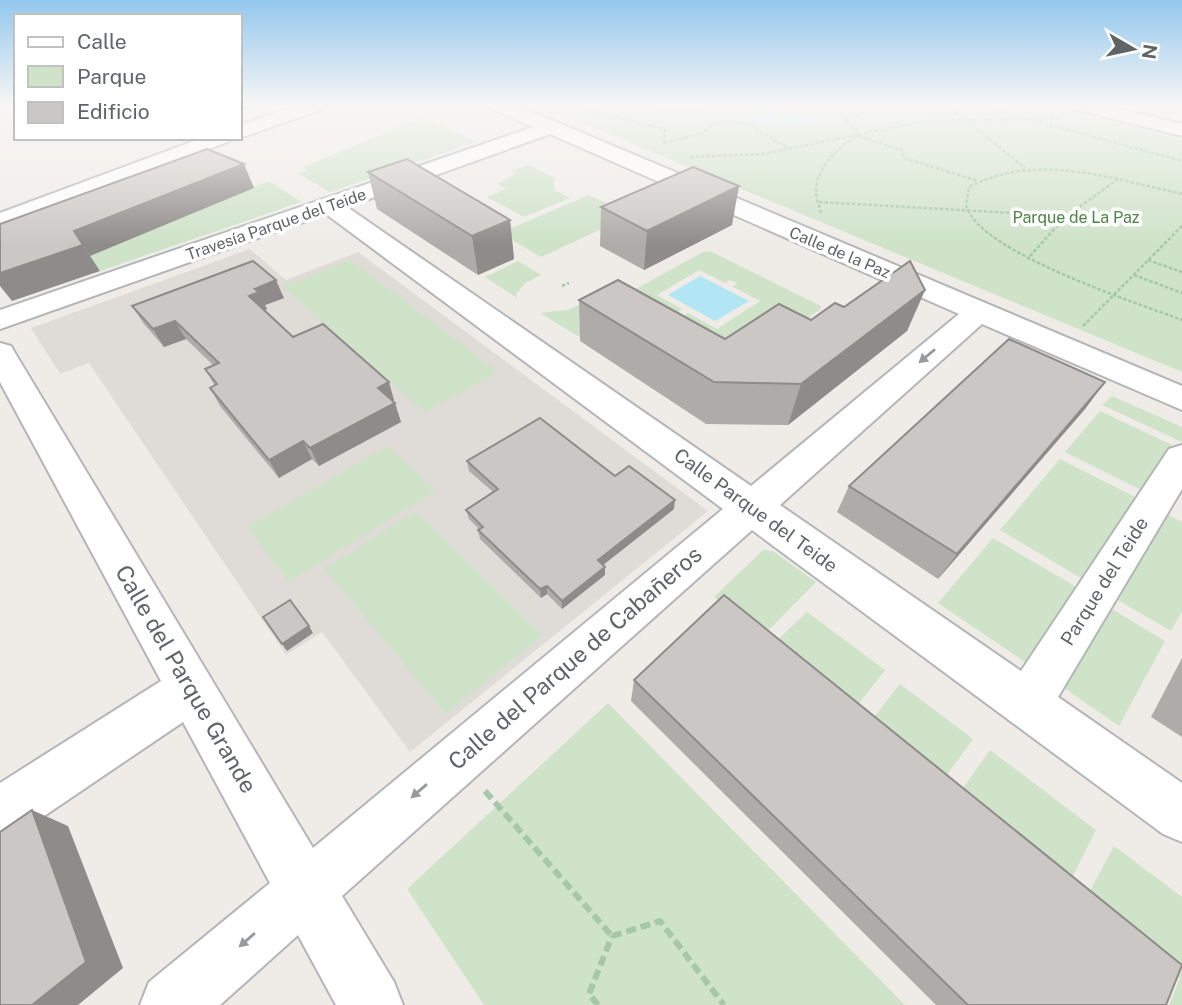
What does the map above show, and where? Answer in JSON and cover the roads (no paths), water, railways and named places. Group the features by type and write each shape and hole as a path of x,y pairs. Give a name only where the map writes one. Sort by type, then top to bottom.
{"street":[{"path":"0,221 184,152"},
{"name":"Travesía Parque del Teide","path":"0,320 482,152"},
{"name":"Calle de la Paz","path":"609,152 1182,399"},
{"name":"Calle Parque del Teide","path":"330,206 1182,815"},
{"name":"Calle del Parque de Cabañeros","path":"172,1005 979,312"},
{"name":"Calle del Parque Grande","path":"6,378 192,688 371,1005"},
{"name":"Parque del Teide","path":"1027,704 1182,458"},
{"path":"0,814 192,688"}],"water":[{"path":"700,276 749,301 715,321 668,295"}],"park label":[{"name":"Parque de La Paz","path":"1076,217"}]}
